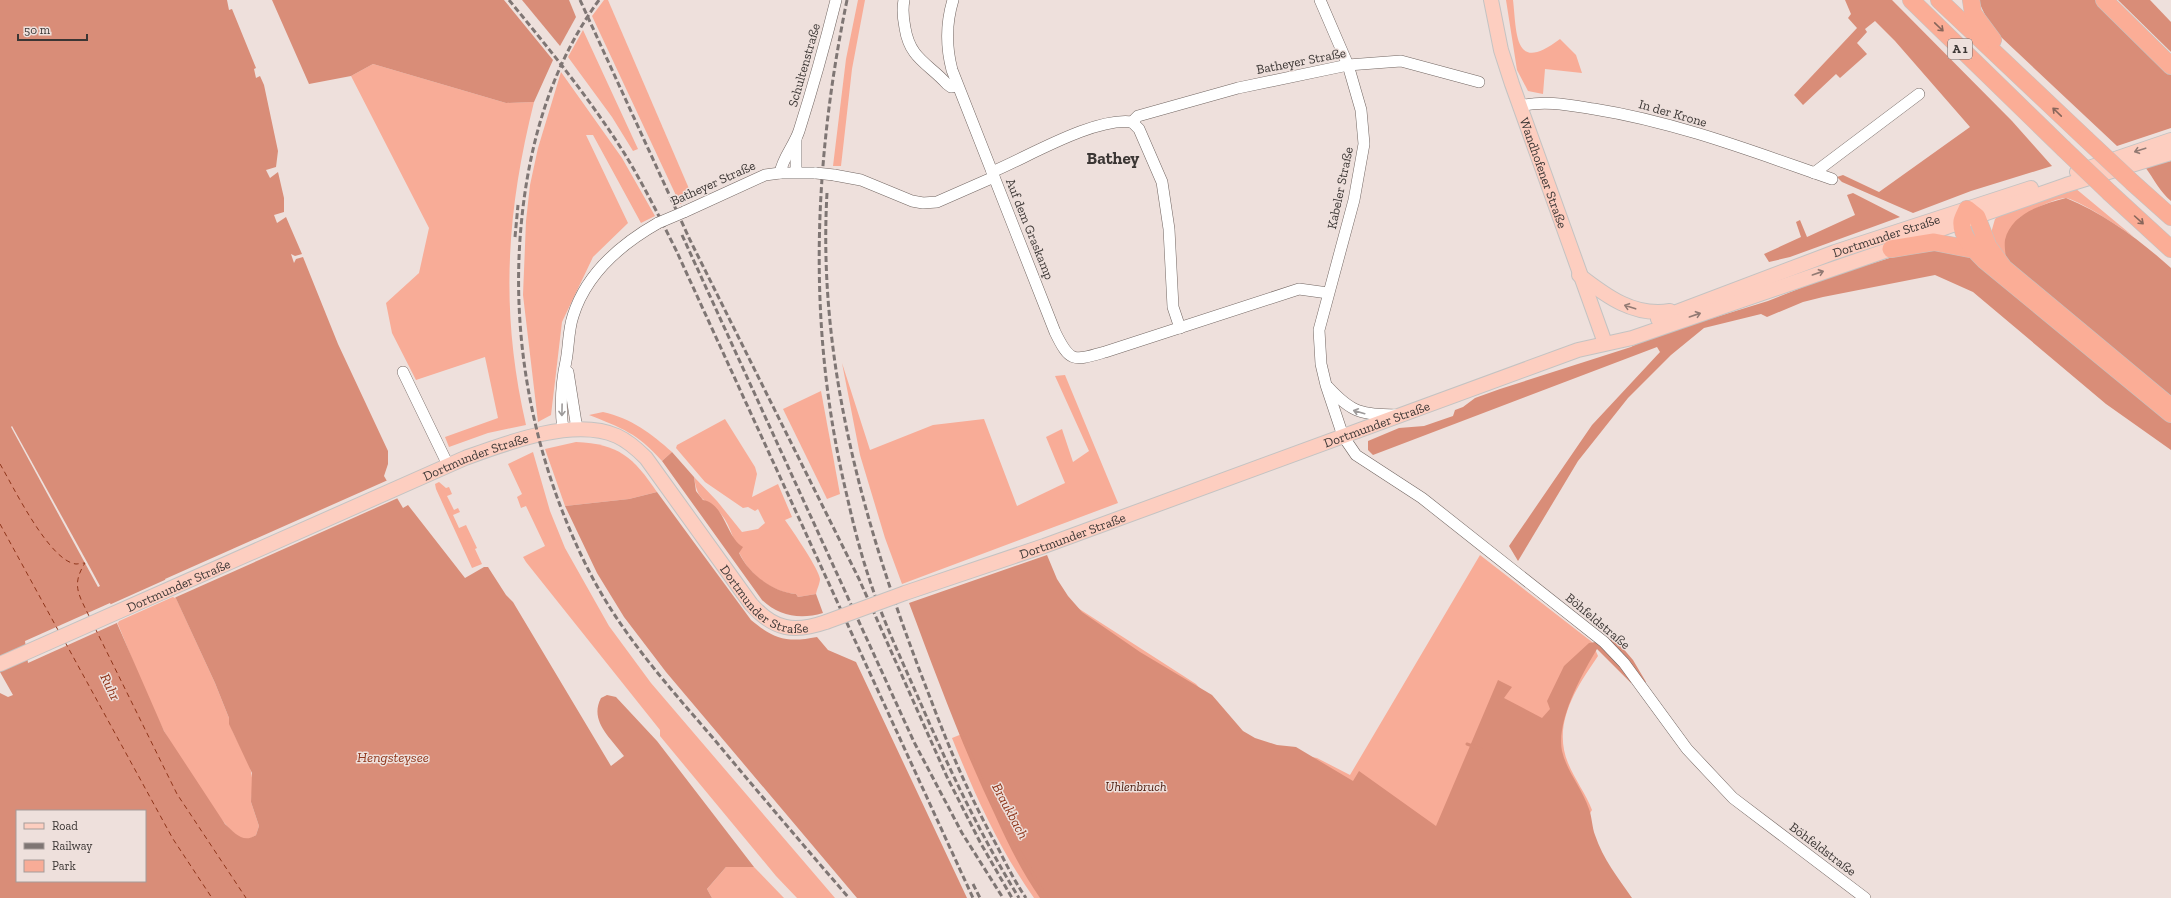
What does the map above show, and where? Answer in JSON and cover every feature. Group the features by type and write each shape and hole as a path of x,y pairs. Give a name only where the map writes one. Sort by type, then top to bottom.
{"highway":[{"name":"A 1","path":"1911,0 2110,193 2171,248"},
{"name":"A 1","path":"1940,0 2086,139 2171,217"},
{"path":"1971,0 1973,13 2016,73"},
{"path":"2104,0 2171,66"},
{"path":"2112,0 2171,56"},
{"path":"1969,216 1968,241 1984,260 2171,414"},
{"path":"1969,216 2004,268 2171,407"},
{"path":"1891,249 1934,242 1975,250"}],"main road":[{"name":"Wandhofener Straße","path":"1491,0 1502,50 1519,106 1579,275 1605,342"},
{"name":"Dortmunder Straße","path":"1605,342 1632,338 1891,249 1969,216 2171,140"},
{"name":"Dortmunder Straße","path":"4,662 448,465 504,445 570,430 603,432 616,436 637,448 646,458 751,604 768,620 777,625 794,628 826,622 905,593 1044,546 1398,415 1605,342 1630,329 1835,252 1969,216 2171,153"},
{"path":"1579,275 1621,304 1637,310 1664,312 1682,310"}],"street":[{"name":"Schultenstraße","path":"780,173 782,163 797,137 818,73 836,0"},
{"path":"904,0 902,15 906,37 912,51 947,84 951,87 957,86"},
{"name":"Auf dem Graskamp","path":"953,0 948,25 948,52 957,86 1055,332 1064,350 1070,356 1088,357 1299,289 1328,292"},
{"name":"Kabeler Straße","path":"1320,0 1348,65 1361,110 1364,144 1352,207 1320,324 1319,343 1326,385 1343,436"},
{"name":"Batheyer Straße","path":"570,430 566,362 573,315 588,285 617,250 641,232 765,175 796,172 834,175 861,180 923,203 944,199 1081,132 1119,120 1132,122 1138,116 1238,88 1348,65 1400,61 1480,82"},
{"path":"1814,173 1919,94"},
{"name":"In der Krone","path":"1519,106 1544,102 1631,115 1728,143 1832,179"},
{"path":"1132,122 1139,129 1162,182 1169,229 1174,307 1180,328"},
{"name":"Schultenstraße","path":"796,172 797,137"},
{"path":"404,372 448,465"},
{"path":"1326,385 1342,402 1353,410 1370,414 1398,415"},
{"name":"Böhfeldstraße","path":"1343,436 1356,455 1422,498 1604,642 1624,663 1687,749 1733,798 1865,898"}],"green space":[{"path":"604,0 608,0 693,198 680,204 592,16"},
{"path":"858,0 865,0 852,69 841,166 833,166 846,59"},
{"path":"1506,0 1513,0 1518,37 1521,46 1526,51 1534,53 1545,49 1560,39 1576,55 1582,73 1545,69 1543,94 1528,91 1517,70"},
{"path":"583,30 638,149 633,151 612,117 568,57"},
{"path":"373,64 506,103 534,102 517,184 512,224 510,263 512,343 526,425 488,433 449,447 445,437 498,418 485,357 416,380 392,333 386,303 419,273 429,228 351,76"},
{"path":"561,72 622,158 655,216 641,223 593,135 586,135 628,223 593,257 562,322 551,415 538,422 523,295 526,221 530,185 538,148"},
{"path":"2075,188 2134,237 2088,208 2070,199 2064,198 2046,204 2019,218 2006,261 2001,256 1991,233 1995,219 2000,215"},
{"path":"842,363 870,450 933,425 984,419 1017,506 1065,483 1046,437 1062,429 1073,462 1089,451 1055,376 1065,375 1118,503 902,584 885,538 860,455"},
{"path":"821,391 840,494 827,499 783,409"},
{"path":"603,412 623,418 632,423 657,439 672,452 662,461 645,444 628,432 589,415"},
{"path":"725,419 755,467 757,474 752,497 778,484 792,517 785,520 805,550 820,579 816,594 798,597 796,594 780,591 765,583 746,565 725,519 716,509 703,500 700,496 694,477 717,501 742,532 758,529 765,523 758,509 755,511 748,507 743,508 705,482 676,448 677,445"},
{"path":"576,442 591,443 603,446 614,449 624,455 632,461 657,492 629,499 565,506 545,449"},
{"path":"533,452 550,511 565,548 609,626 651,683 835,898 797,898 776,876 660,736 660,730 526,562 523,557 545,546 526,506 521,508 517,497 522,494 508,464"},
{"path":"439,482 446,488 449,487 452,494 447,496 454,510 458,508 460,512 453,515 459,528 466,525 477,548 475,549 482,564 472,568 436,489 435,484"},
{"name":"Uhlenbruch","path":"1480,555 1592,642 1598,656 1582,681 1569,707 1563,734 1564,749 1568,763 1592,810 1589,818 1589,829 1592,841 1618,898 1034,898 998,840 969,779 952,738 1029,707 1067,601 1196,684 1244,737 1276,750 1317,758 1350,775"},
{"path":"175,596 215,683 233,732 250,766 253,783 251,802 259,826 256,835 248,840 236,835 225,824 201,792 178,756 151,704 117,622"},
{"path":"726,867 754,867 784,898 712,898 707,889"}],"shaded area":[{"name":"Hengsteysee","path":"0,0 227,0 229,10 232,9 256,68 254,69 256,78 260,76 264,85 278,151 276,167 266,170 270,178 278,172 284,198 284,212 274,215 277,223 286,217 302,254 295,256 291,254 294,263 296,259 303,257 338,344 388,451 388,464 384,476 403,508 408,505 465,578 484,567 488,567 506,595 513,602 611,766 624,756 607,735 599,721 598,706 601,698 607,695 616,697 657,741 754,867 726,867 707,889 712,898 0,898 0,693 8,697 13,695 0,672","holes":["167,579 215,683 229,718 229,724 252,773 251,802 259,826 256,835 247,838 239,836 225,824 164,731 109,605"]},
{"path":"272,0 504,0 553,60 534,102 506,103 373,64 351,76 309,84"},
{"path":"522,0 569,0 576,17 560,46"},
{"path":"1845,0 1892,0 2012,121 2052,166 1971,191 1913,213 1842,182 1837,177 1843,175 1879,192 1970,127 1895,41 1875,21 1865,29 1867,32 1857,43 1867,54 1840,78 1836,74 1803,105 1794,95 1857,28 1848,18 1851,14"},
{"path":"1978,0 2101,0 2133,39 2171,74 2171,128 2117,146 2001,37 1986,17"},
{"path":"2118,0 2150,0 2171,22 2171,52"},
{"path":"2171,161 2171,201 2160,189 2145,167"},
{"path":"1853,193 1900,217 1790,257 1769,262 1764,254 1801,237 1796,222 1800,220 1807,237 1855,215 1847,195"},
{"path":"2066,198 2080,204 2122,228 2171,268 2171,403 2006,261 2005,240 2008,231 2014,223 2029,211 2048,203"},
{"path":"1922,248 1971,256 2171,417 2171,450 2106,404 1973,292 1935,275 1823,297 1803,302 1767,317 1761,314 1704,328 1671,355 1628,398 1578,461 1518,561 1509,546 1592,425 1660,352 1657,347 1373,455 1368,450 1368,441 1399,428 1424,426 1453,416 1455,410 1463,407 1475,398 1631,347 1648,338 1768,301 1831,276"},
{"path":"672,452 694,477 696,491 703,500 710,503 721,514 737,542 743,547 739,553 743,561 755,575 770,586 787,593 796,594 798,597 816,594 823,613 806,616 790,615 775,610 762,600 662,461"},
{"path":"657,492 751,620 767,632 781,638 797,640 817,637 828,650 856,662 967,898 857,898 666,672 624,617 597,573 565,506 629,499"},
{"name":"Uhlenbruch","path":"1047,555 1057,579 1068,596 1082,612 1140,652 1212,695 1243,731 1255,738 1277,745 1296,747 1353,781 1359,771 1436,826 1498,680 1512,687 1504,698 1542,718 1550,709 1547,701 1564,666 1589,643 1615,639 1633,660 1646,682 1631,683 1597,649 1584,671 1566,712 1561,739 1564,759 1586,801 1598,844 1611,868 1632,898 1040,898 1027,878 1005,837 971,763 909,603"}],"pier":[{"path":"12,426 100,586 98,587 11,427"},
{"path":"388,480 398,498 174,598 165,579"},
{"path":"110,603 119,622 28,663 25,641"}],"waterway":[{"name":"Braukbach","path":"960,731 994,807 1047,898"},
{"path":"1467,744 1481,749"}],"ferry route":[{"path":"0,464 33,521 55,550 66,560 76,564 85,563 78,578 77,584 80,596 89,616"},
{"path":"0,524 58,630"},
{"path":"95,628 177,794 246,898"},
{"path":"65,642 173,839 212,898"}],"railway":[{"path":"509,0 555,57 613,135 658,214 676,250 973,898"},
{"path":"580,0 690,240 859,579 947,777 980,842 1012,898"},
{"path":"599,0 581,27 553,84 534,144 523,207 520,239 520,326 525,369 543,454 556,495 572,536 591,575 617,619 664,680 849,898"},
{"path":"847,0 827,124 819,248 820,310 825,372 834,434 857,537 880,610 955,778 979,827 1019,898"},
{"path":"827,193 826,258 830,323 839,388 852,452 868,515 908,639 946,738 978,811 1018,886 1026,898"},
{"path":"515,237 518,205"},
{"path":"682,235 914,742 962,833 1003,898"},
{"path":"973,884 980,898"}],"district":[{"name":"Bathey","path":"1113,158"}],"water label":[{"name":"Ruhr","path":"110,687"}]}
